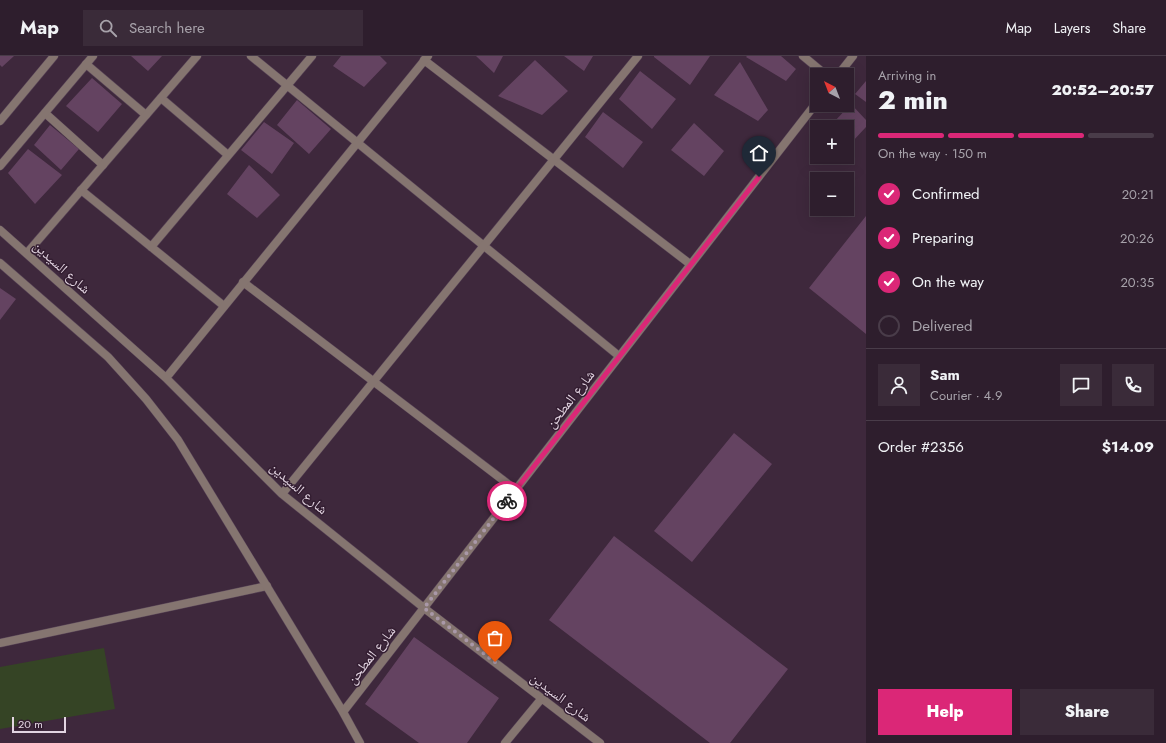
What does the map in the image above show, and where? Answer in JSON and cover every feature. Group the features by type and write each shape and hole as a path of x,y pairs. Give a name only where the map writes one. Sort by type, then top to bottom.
{"street":[{"path":"0,121 54,56"},
{"path":"0,166 93,56"},
{"path":"27,253 197,56"},
{"path":"252,56 619,356"},
{"path":"151,247 312,56"},
{"path":"282,494 638,56"},
{"path":"803,56 818,68"},
{"path":"844,68 853,56"},
{"path":"166,378 426,58 690,264"},
{"path":"86,64 146,115"},
{"path":"161,98 228,155"},
{"name":"شارع المطحن","path":"343,712 810,111"},
{"path":"44,113 103,165"},
{"path":"81,190 224,306"},
{"name":"شارع السيدين","path":"0,230 166,378 282,494 424,608 600,743"},
{"path":"0,263 108,356 146,399 178,440 343,712 360,743"},
{"path":"243,282 516,490"},
{"path":"0,643 267,586"},
{"path":"505,743 542,698"}],"green space":[{"path":"104,648 115,709 0,729 0,667"}],"building":[{"path":"0,56 14,56 2,67 0,65"},
{"path":"131,56 162,56 148,71"},
{"path":"341,56 380,56 387,63 364,87 333,66"},
{"path":"476,56 503,56 494,73"},
{"path":"564,56 593,56 584,71"},
{"path":"654,56 710,56 690,85"},
{"path":"781,56 796,69 786,81 746,57"},
{"path":"535,60 568,91 542,115 498,96"},
{"path":"740,62 768,110 758,121 714,95"},
{"path":"640,71 676,99 652,129 619,99"},
{"path":"92,78 122,104 98,132 66,106"},
{"path":"866,81 866,102 855,94"},
{"path":"297,100 331,129 309,154 277,125"},
{"path":"854,107 866,120 866,127 854,140 854,120 836,120 843,112 854,112"},
{"path":"603,112 643,142 623,168 585,137"},
{"path":"264,122 294,143 272,174 241,150"},
{"path":"694,123 724,151 704,176 671,150"},
{"path":"50,125 79,149 61,170 34,145"},
{"path":"28,149 62,175 35,204 8,173"},
{"path":"249,165 280,195 257,218 227,194"},
{"path":"866,216 866,334 809,288"},
{"path":"0,288 16,299 0,320"},
{"path":"734,433 772,464 692,562 654,531"},
{"path":"614,536 788,669 730,743 710,743 549,620"},
{"path":"414,637 499,698 467,743 419,743 365,704"}],"way so far":[{"path":"495,662 424,608 507,501"}],"route":[{"path":"507,501 759,177"}]}
